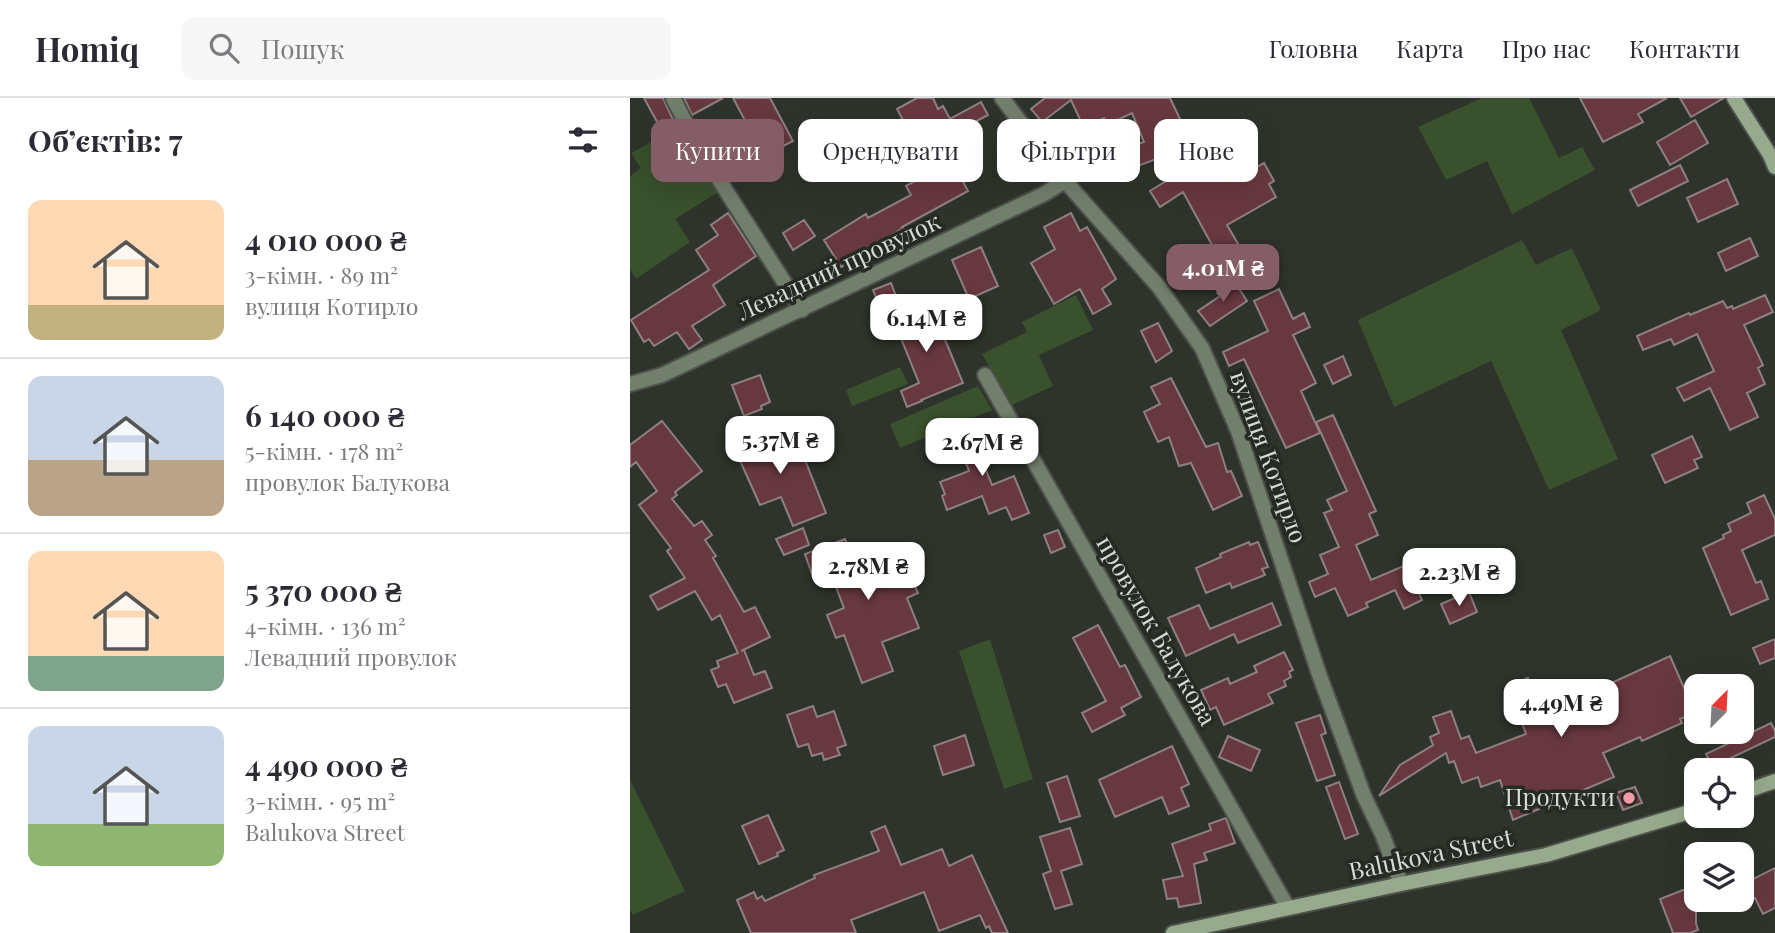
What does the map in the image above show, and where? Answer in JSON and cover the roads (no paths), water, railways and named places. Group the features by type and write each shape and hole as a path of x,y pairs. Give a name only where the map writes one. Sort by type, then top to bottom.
{"main road":[{"path":"1734,98 1775,167"},
{"path":"1754,788 1775,781"},
{"name":"Balukova Street","path":"1173,933 1203,930 1288,908 1546,855 1684,814"}],"street":[{"path":"673,98 700,150 802,310"},
{"name":"вулиця Котирло","path":"1002,98 1018,119"},
{"name":"Левадний провулок","path":"630,384 662,375 802,310 1044,194 1063,182"},
{"name":"вулиця Котирло","path":"1066,182 1159,287 1202,348 1238,431 1319,674 1364,796 1383,835 1401,884"},
{"name":"провулок Балукова","path":"985,375 1288,908"}],"place":[{"name":"Продукти","path":"1629,798"}]}
